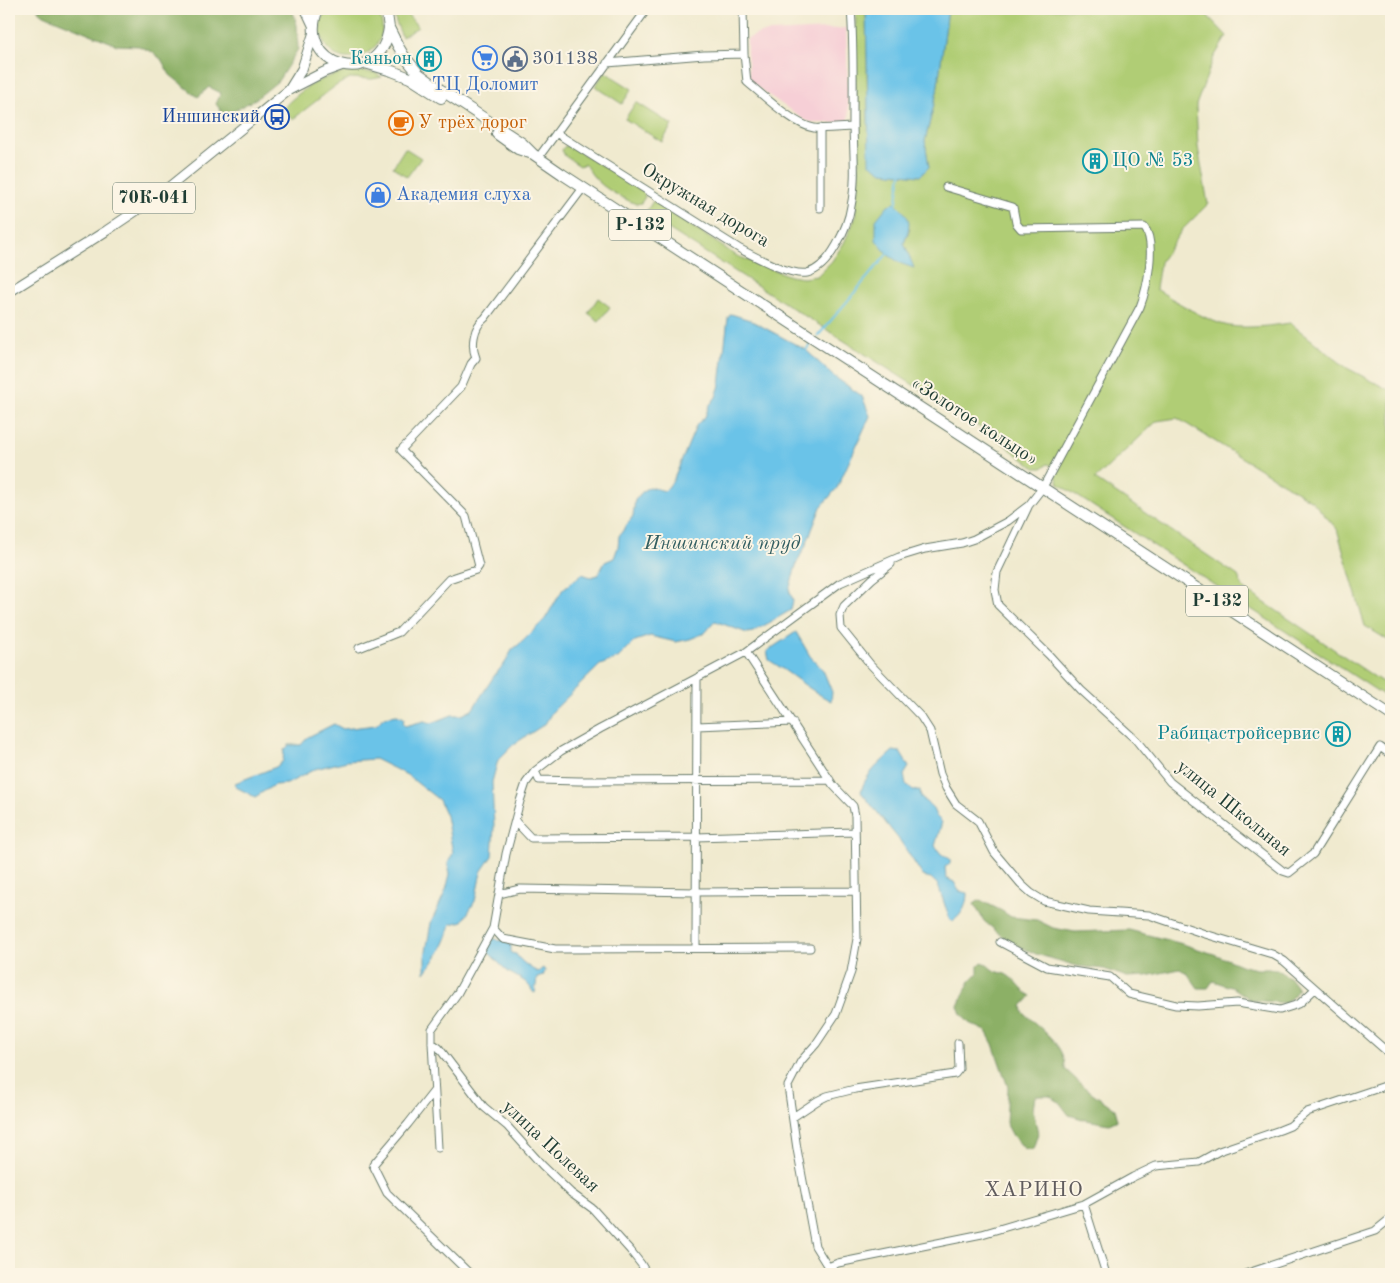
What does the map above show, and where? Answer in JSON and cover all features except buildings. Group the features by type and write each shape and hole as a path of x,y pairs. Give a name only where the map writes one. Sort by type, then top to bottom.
{"highway":[{"path":"306,9 313,24"},
{"path":"318,9 313,24 313,35 323,54 332,61 343,65"},
{"name":"«Золотое кольцо»","path":"386,11 389,28 404,56 418,73 441,90 522,143 536,156 583,188 1391,715"},
{"name":"Р-132","path":"365,63 380,54 388,39 389,28"},
{"name":"«Золотое кольцо»","path":"343,65 354,66 365,63 410,78 518,149 536,156"}],"main road":[{"name":"70К-041","path":"289,90 302,69 313,35"},
{"name":"70К-041","path":"9,292 158,196 289,90 324,72 343,65"}],"street":[{"path":"536,156 556,134 647,9"},
{"path":"743,9 747,82 776,106 808,127 853,127"},
{"name":"Окружная дорога","path":"556,134 740,249 782,268 802,273 812,271 826,260 839,240 846,224 853,194 851,9"},
{"path":"607,63 704,55 744,54"},
{"path":"820,128 820,208"},
{"path":"438,1148 432,1029 457,994 493,928 506,854 515,820 526,783 535,771 561,751 600,728 746,652 840,583 899,557 925,549 962,543 974,539 1008,522 1029,505 1043,487 1140,307 1149,275 1150,253 1147,232 1142,226 1021,229 1016,223 1013,207 946,187"},
{"path":"359,648 399,632 449,579 476,570 479,566 466,516 401,450 461,387 471,364 476,358 472,347 479,322 485,318 583,188"},
{"name":"улица Школьная","path":"1029,505 997,572 994,586 998,604 1049,655 1080,690 1136,740 1170,782 1283,871 1289,873 1312,855 1380,747 1391,755"},
{"path":"899,557 872,579 844,606 840,615 841,628 870,664 922,716 931,735 938,766 946,788 956,804 978,821 994,852 1030,893 1044,901 1088,911 1149,915 1272,954 1284,961 1391,1055"},
{"path":"746,652 830,780 853,806 855,816 857,939 851,972 836,1014 816,1044 801,1060 788,1084 815,1246 830,1270 838,1262 982,1234 1084,1204 1156,1166 1199,1162 1219,1151 1290,1126 1307,1112 1391,1084"},
{"path":"696,947 697,678"},
{"path":"697,726 793,722"},
{"path":"535,771 539,780 830,780"},
{"path":"515,820 531,838 696,837 854,832"},
{"path":"499,894 520,889 696,892 856,891"},
{"path":"493,928 503,939 555,949 810,948"},
{"path":"1000,942 1047,967 1110,977 1129,994 1176,1005 1198,1006 1237,1003 1280,1010 1299,1004 1315,989"},
{"path":"793,1117 827,1096 855,1089 955,1074 959,1069 958,1043"},
{"name":"улица Полевая","path":"432,1044 439,1048 484,1106 507,1126 542,1165 571,1193 593,1208 630,1250 647,1274"},
{"path":"434,1090 373,1165 387,1193 470,1274"},
{"path":"1084,1204 1106,1274"},
{"path":"1251,1273 1375,1231 1391,1218"}],"shaded area":[{"path":"846,28 849,123 813,123 803,119 750,82 747,39 760,33"}],"green space":[{"path":"37,9 292,9 297,25 298,49 278,81 257,98 225,116 216,104 221,93 209,87 198,97 170,75 161,59 152,52 139,46 117,45 44,15"},
{"path":"327,9 375,9 382,23 381,36 375,47 364,55 352,58 339,57 328,49 321,35 320,28 322,18"},
{"path":"393,9 403,9 418,27 402,37"},
{"path":"856,9 866,9 868,120 882,172 920,176 929,167 925,141 937,92 948,9 1201,9 1227,36 1214,57 1196,105 1198,147 1208,204 1182,230 1160,262 1156,289 1196,313 1228,326 1246,327 1290,323 1347,368 1391,391 1391,492 1388,493 1391,501 1391,642 1365,626 1337,529 1312,501 1177,418 1157,421 1095,479 1238,576 1243,588 1391,688 1391,700 1059,484 1056,475 1058,468 1048,464 1042,468 1035,468 992,435 648,216 646,212 653,201 737,256 790,276 803,278 817,276 832,261 844,243 855,219 859,169 855,72","holes":["876,220 910,229 904,243 913,268"]},
{"path":"360,71 375,73 382,77 372,79 350,78 334,87 293,119 283,111 291,100 317,82 333,75"},
{"path":"605,72 632,89 622,104 595,86"},
{"path":"636,102 672,125 662,142 625,119"},
{"path":"565,146 570,146 643,191 645,197 641,203 631,202 603,185 584,164 580,166 565,156 562,150"},
{"path":"405,148 421,158 407,177 393,167"},
{"path":"598,298 610,307 599,321 588,313"},
{"path":"980,900 1011,917 1037,920 1053,928 1075,932 1129,930 1214,954 1243,966 1257,969 1277,969 1289,977 1298,989 1286,1003 1251,1000 1234,988 1213,981 1208,988 1198,988 1188,974 1180,969 1146,976 1127,977 1104,969 1077,966 1036,954 1008,941 984,921 974,904"},
{"path":"982,962 996,972 1004,973 1010,977 1031,996 1022,1006 1023,1012 1056,1044 1064,1060 1065,1069 1084,1087 1115,1109 1118,1120 1109,1124 1086,1120 1069,1115 1059,1102 1050,1096 1035,1096 1033,1110 1038,1133 1033,1149 1025,1149 1013,1136 1006,1123 1008,1087 993,1044 986,1031 969,1023 961,1014 958,1006 970,981 978,973 978,966"}],"water":[{"path":"866,9 948,9 937,92 925,141 929,167 920,176 882,172 869,163"},
{"path":"895,203 907,217 909,225 904,243 914,268 902,264 888,255 876,240 876,220 888,205"},
{"name":"Иншинский пруд","path":"731,314 750,320 806,350 832,375 862,396 870,416 837,488 821,507 797,562 789,590 793,600 791,610 753,632 747,633 715,621 705,633 690,639 676,642 650,636 635,641 618,658 600,665 552,712 545,724 514,744 498,760 492,782 494,827 492,856 481,872 475,901 463,921 451,924 441,950 425,973 425,957 431,923 446,890 450,874 448,863 453,853 446,816 439,800 407,775 375,759 347,761 315,769 287,784 274,785 255,797 236,787 235,783 276,767 283,761 284,750 289,745 301,745 308,737 334,724 343,729 376,725 384,717 397,715 404,718 403,724 405,726 424,721 432,723 452,715 462,715 472,710 512,650 545,619 563,589 582,574 591,577 598,575 605,562 614,558 619,536 633,516 635,500 644,490 650,487 665,491 673,481 697,424 705,417 709,406 716,397 720,385 728,318"},
{"path":"796,632 810,656 823,670 832,692 831,701 769,660 767,651"},
{"path":"893,751 900,752 909,767 904,775 906,784 913,791 920,790 921,798 932,807 936,816 942,822 935,846 941,854 950,859 950,864 945,867 946,878 954,882 959,891 967,893 964,909 953,921 950,920 938,885 931,878 923,876 901,842 861,792 869,774"},
{"path":"489,940 502,940 511,945 511,953 516,954 535,971 538,972 543,968 545,971 543,976 537,978 535,993 526,982 505,969 485,948"}],"waterway":[{"path":"896,206 901,174"},
{"path":"817,337 888,253"},
{"path":"806,350 812,342"}],"place":[{"name":"ТЦ Доломит","path":"485,58"},
{"name":"Каньон","path":"429,59"},
{"name":"301138","path":"515,59"},
{"name":"Иншинский","path":"277,117"},
{"name":"У трёх дорог","path":"401,123"},
{"name":"ЦО № 53","path":"1095,161"},
{"name":"Академия слуха","path":"378,195"},
{"name":"Рабицастройсервис","path":"1338,734"}],"district":[{"name":"ХАРИНО","path":"1034,1190"}]}
